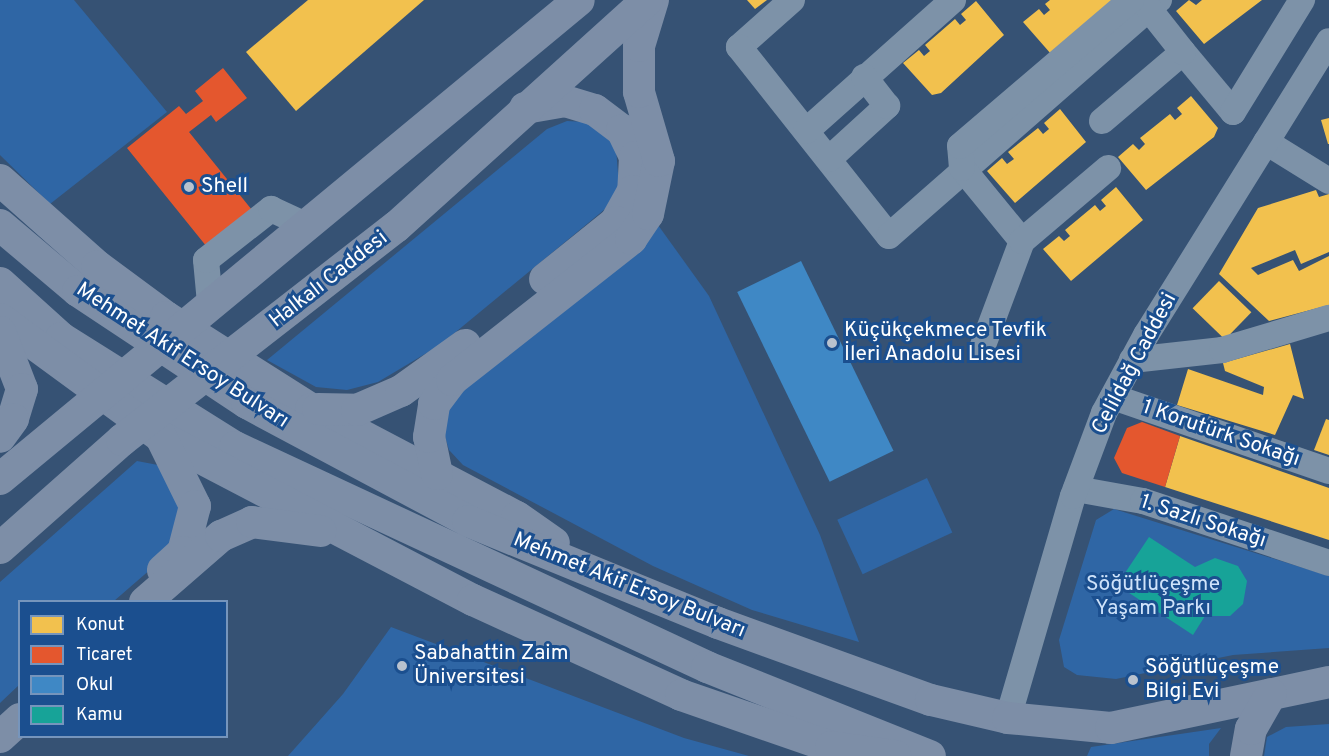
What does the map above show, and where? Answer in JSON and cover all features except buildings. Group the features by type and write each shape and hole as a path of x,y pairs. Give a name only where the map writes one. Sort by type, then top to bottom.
{"main road":[{"name":"Halkalı Caddesi","path":"0,548 122,440 396,227 647,0"},
{"path":"437,474 429,437 434,404 452,381 630,239 648,214 659,161 639,92 639,46 653,0"},
{"path":"0,479 73,414 307,226 570,5"},
{"path":"311,409 357,410 401,391 439,367 616,222 633,191 635,157 622,130 595,110 565,101 525,108"},
{"path":"0,180 149,305 311,409 517,517 599,575"},
{"name":"Mehmet Akif Ersoy Bulvarı","path":"0,225 78,291 247,403 468,521 599,575 931,700 1008,718 1111,728 1329,682"},
{"name":"Mehmet Akif Ersoy Bulvarı","path":"0,283 61,338 235,447 697,662 930,756"},
{"path":"0,319 161,437 473,600 681,695 831,747 895,756"},
{"path":"0,332 22,389 13,419 0,437"},
{"path":"130,600 183,552 195,506 161,437"},
{"path":"147,600 221,536 252,522 348,536"},
{"path":"1246,756 1251,729 1271,694"},
{"path":"0,718 18,702"},
{"path":"0,737 18,721"}],"street":[{"path":"792,0 739,47 889,236 962,168"},
{"path":"884,59 884,37 927,0"},
{"path":"806,131 884,59 953,0"},
{"path":"1022,241 962,168 960,146 1146,3 1233,112 1302,0"},
{"name":"Celildağ Caddesi","path":"1008,718 1076,489 1113,397 1132,360 1266,142 1321,66 1329,41"},
{"path":"1102,121 1183,51"},
{"path":"829,159 886,106 864,77"},
{"path":"1266,142 1329,181"},
{"path":"982,348 1022,241 1108,168"},
{"path":"1132,360 1222,350 1327,323"},
{"name":"1 Korutürk Sokağı","path":"1113,397 1329,471"},
{"name":"1. Sazlı Sokağı","path":"1076,489 1143,501 1329,563"}],"green space":[{"path":"0,0 74,0 167,112 50,204 0,155"},
{"path":"567,121 586,122 604,131 616,148 619,186 610,205 440,345 378,382 347,390 316,387 267,360 547,129"},
{"path":"658,225 709,296 820,535 859,642 752,610 653,566 463,465 449,450 443,430 446,409 458,392"},
{"path":"137,461 158,465 183,507 174,549 115,600 18,600 18,686 0,703 0,582"},
{"path":"927,478 952,532 863,574 837,520"},
{"name":"Söğütlüçeşme Yaşam Parkı","path":"1114,509 1329,576 1329,648 1233,655 1116,679 1077,675 1064,667 1059,640 1096,520"},
{"path":"391,627 684,738 749,756 288,756 343,694"},
{"path":"1329,724 1329,756 1264,756 1267,737 1286,727"},
{"path":"1221,728 1209,744 1209,756 1087,756 1091,747"}],"place":[{"name":"Shell","path":"189,187"},
{"name":"Küçükçekmece Tevfik İleri Anadolu Lisesi","path":"832,343"},
{"name":"Sabahattin Zaim Üniversitesi","path":"402,666"},
{"name":"Söğütlüçeşme Bilgi Evi","path":"1133,680"}]}
